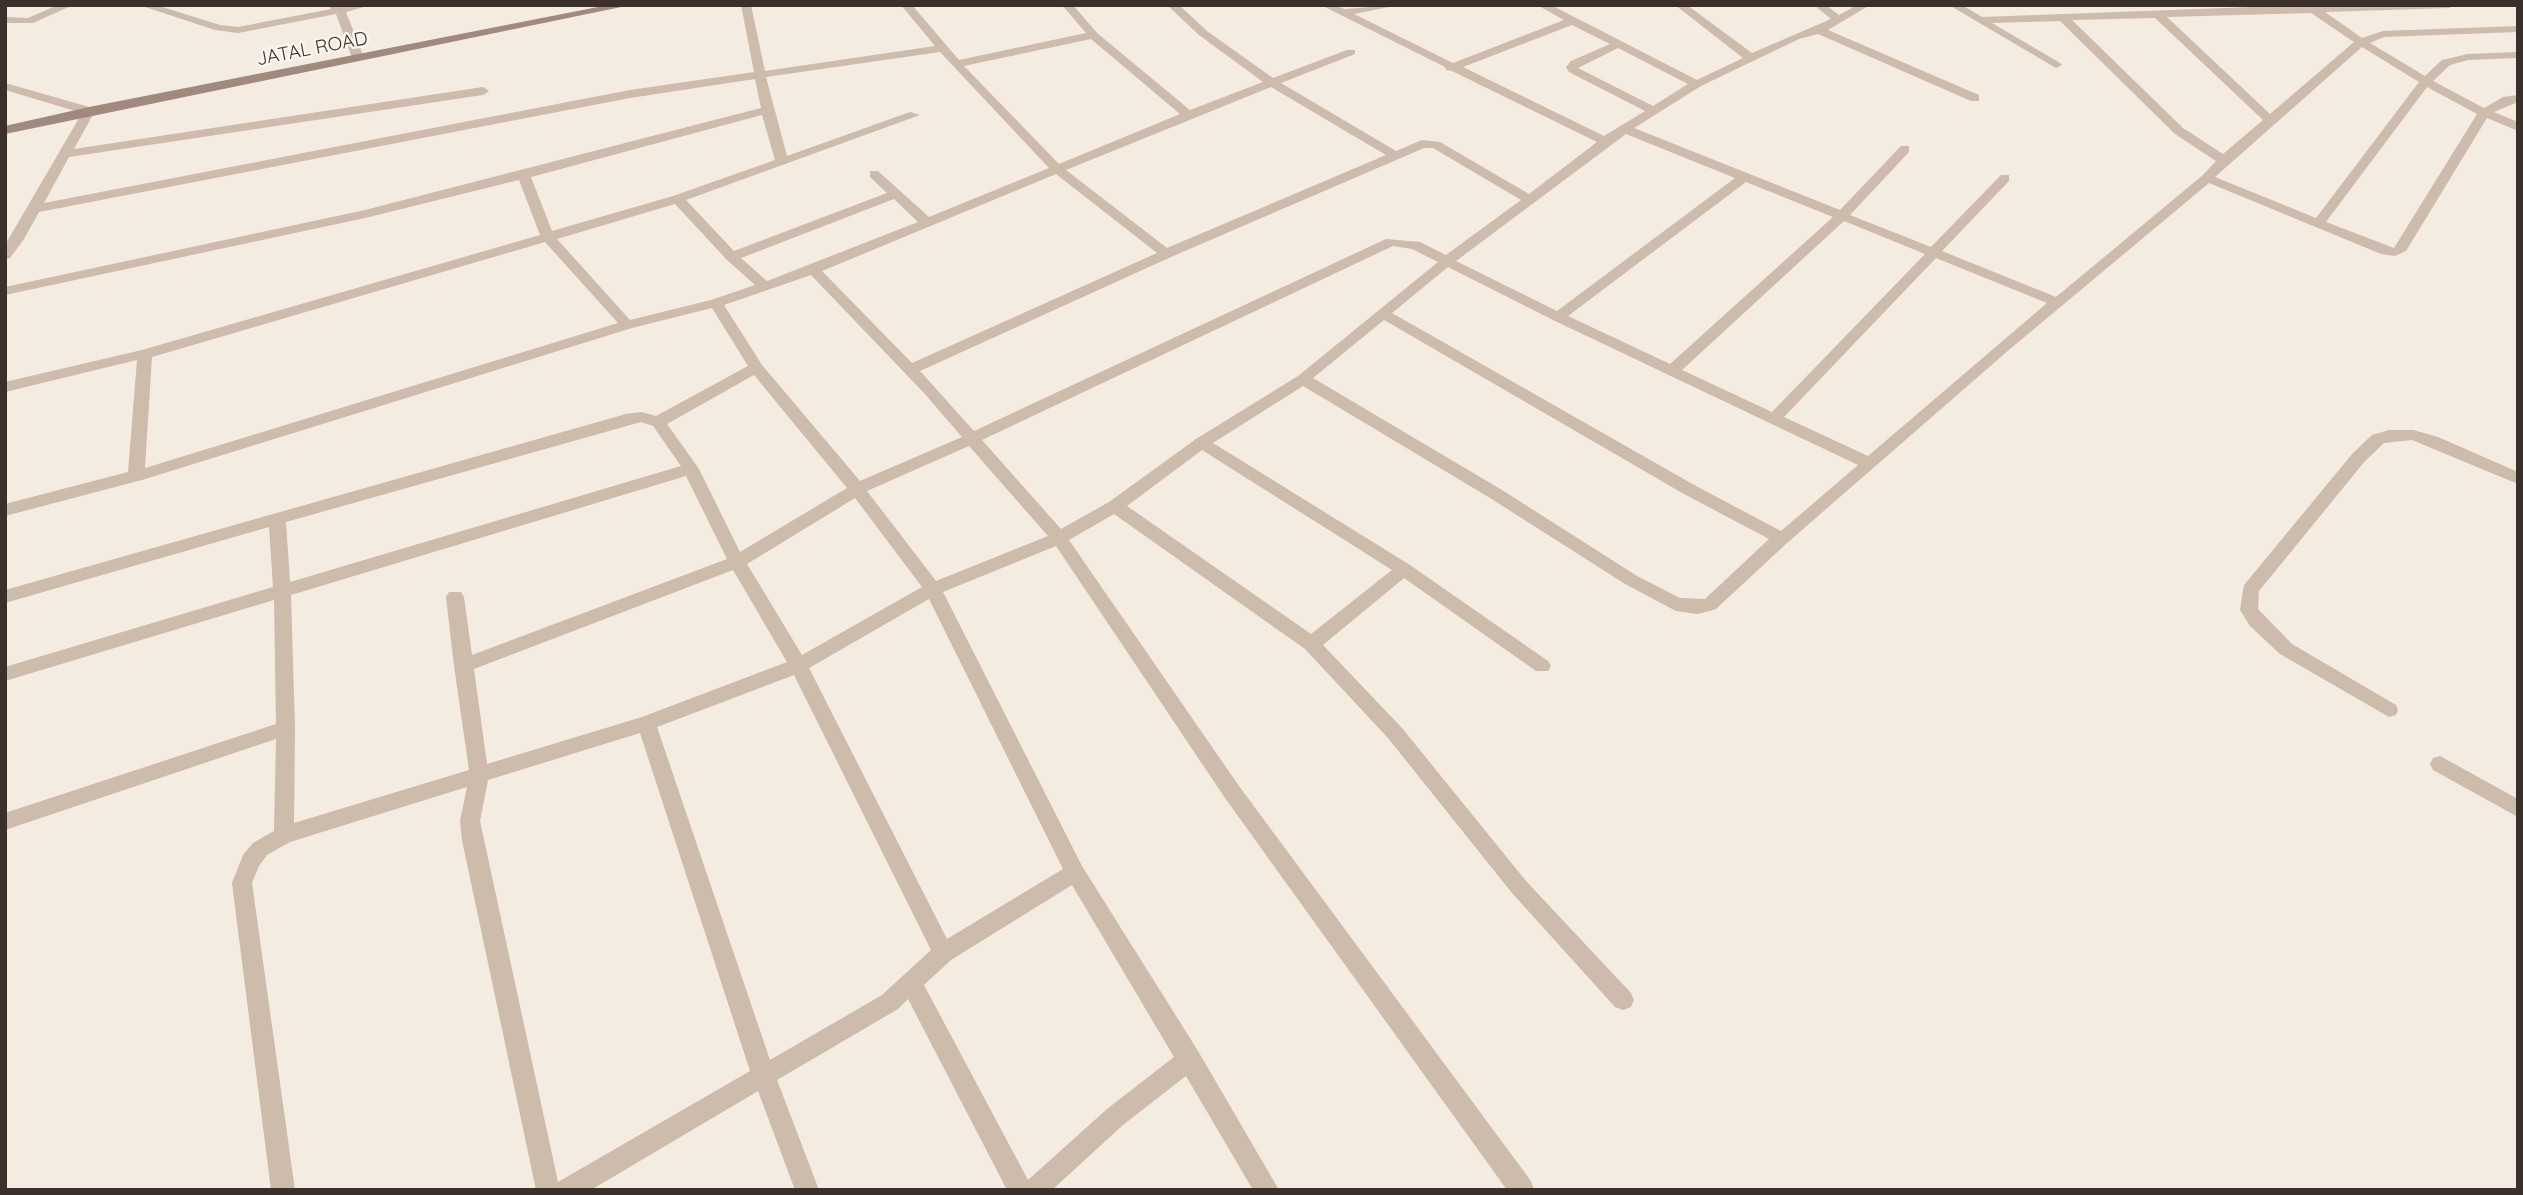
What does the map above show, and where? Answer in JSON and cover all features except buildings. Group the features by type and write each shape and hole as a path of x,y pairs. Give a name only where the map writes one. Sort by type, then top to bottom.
{"main road":[{"name":"JATAL ROAD","path":"5,130 600,7 626,5"}],"street":[{"path":"5,20 29,21 68,5"},
{"path":"144,5 219,28 238,30 336,8 366,5"},
{"path":"746,5 767,110 782,161"},
{"path":"906,5 956,64 1057,169 1166,254"},
{"path":"1067,5 1093,35 1188,115"},
{"path":"1172,5 1203,33 1272,83 1396,156"},
{"path":"1326,5 1450,68 1605,141"},
{"path":"1340,13 1394,5"},
{"path":"1542,5 1697,85"},
{"path":"1680,5 1751,58"},
{"path":"1819,5 1838,19"},
{"path":"283,1190 242,883 250,861 260,849 284,835 646,723 797,666 933,589 1059,538 1115,506 1202,443 1303,379 1447,261 1605,141 1697,85 1794,37 1819,30 1865,5"},
{"path":"1955,5 2056,65"},
{"path":"1978,20 2311,7 2449,5"},
{"path":"2311,7 2361,42 2483,114 2518,127"},
{"path":"336,8 358,58"},
{"path":"2158,15 2270,120"},
{"path":"2062,17 2179,131 2224,160"},
{"path":"1450,68 1572,21"},
{"path":"1303,379 1496,494 1631,580 1676,604 1697,607 1710,604 1782,537 1788,536 1868,463 2207,178 2224,160 2361,42 2383,34 2518,29"},
{"path":"1819,30 1975,98"},
{"path":"956,64 1093,35"},
{"path":"1619,44 1576,63 1572,67 1573,71 1654,111"},
{"path":"34,209 527,113 759,73 943,48"},
{"path":"5,510 136,476 626,325 716,303 813,270 1188,115 1351,52"},
{"path":"2318,224 2427,80 2446,62 2518,55"},
{"path":"5,86 89,111 34,209 12,237 5,255"},
{"path":"66,154 482,91"},
{"path":"2207,178 2386,251 2399,251 2483,114 2507,100 2518,98"},
{"path":"5,291 352,216 524,175 767,110"},
{"path":"5,387 145,354 678,199 914,115"},
{"path":"1625,129 2059,303"},
{"path":"910,370 1166,254 1422,144 1436,145 1530,200"},
{"path":"1674,370 1841,217 1905,149"},
{"path":"874,174 926,222"},
{"path":"524,175 547,236 626,325"},
{"path":"1558,317 1744,177"},
{"path":"1774,419 2006,178"},
{"path":"732,257 896,194"},
{"path":"678,199 732,257 765,285"},
{"path":"463,666 737,562 857,489 971,439 1391,242 1415,245 1558,317 1868,463"},
{"path":"813,270 910,370 1059,538 1232,792 1522,1190"},
{"path":"716,303 756,368 857,489 933,589 1075,872 1268,1190"},
{"path":"1383,314 1690,490 1782,537"},
{"path":"136,476 145,354"},
{"path":"658,422 756,368"},
{"path":"5,597 626,419 641,417 658,422 691,469 737,562 785,639 943,953"},
{"path":"2389,710 2286,649 2256,621 2249,610 2250,590 2359,457 2378,439 2389,435 2413,435 2518,479"},
{"path":"1202,443 1404,569 1542,666"},
{"path":"5,674 691,469"},
{"path":"1115,506 1311,644 1395,733 1519,887 1623,1000"},
{"path":"277,518 286,728 284,835"},
{"path":"1311,644 1404,569"},
{"path":"455,597 479,774 470,821 472,840 548,1190"},
{"path":"646,723 764,1077 807,1190"},
{"path":"5,822 286,728"},
{"path":"2440,764 2518,809"},
{"path":"567,1190 890,1002 943,953 1075,872"},
{"path":"912,984 1020,1190"},
{"path":"1034,1190 1115,1117 1190,1059"}]}
